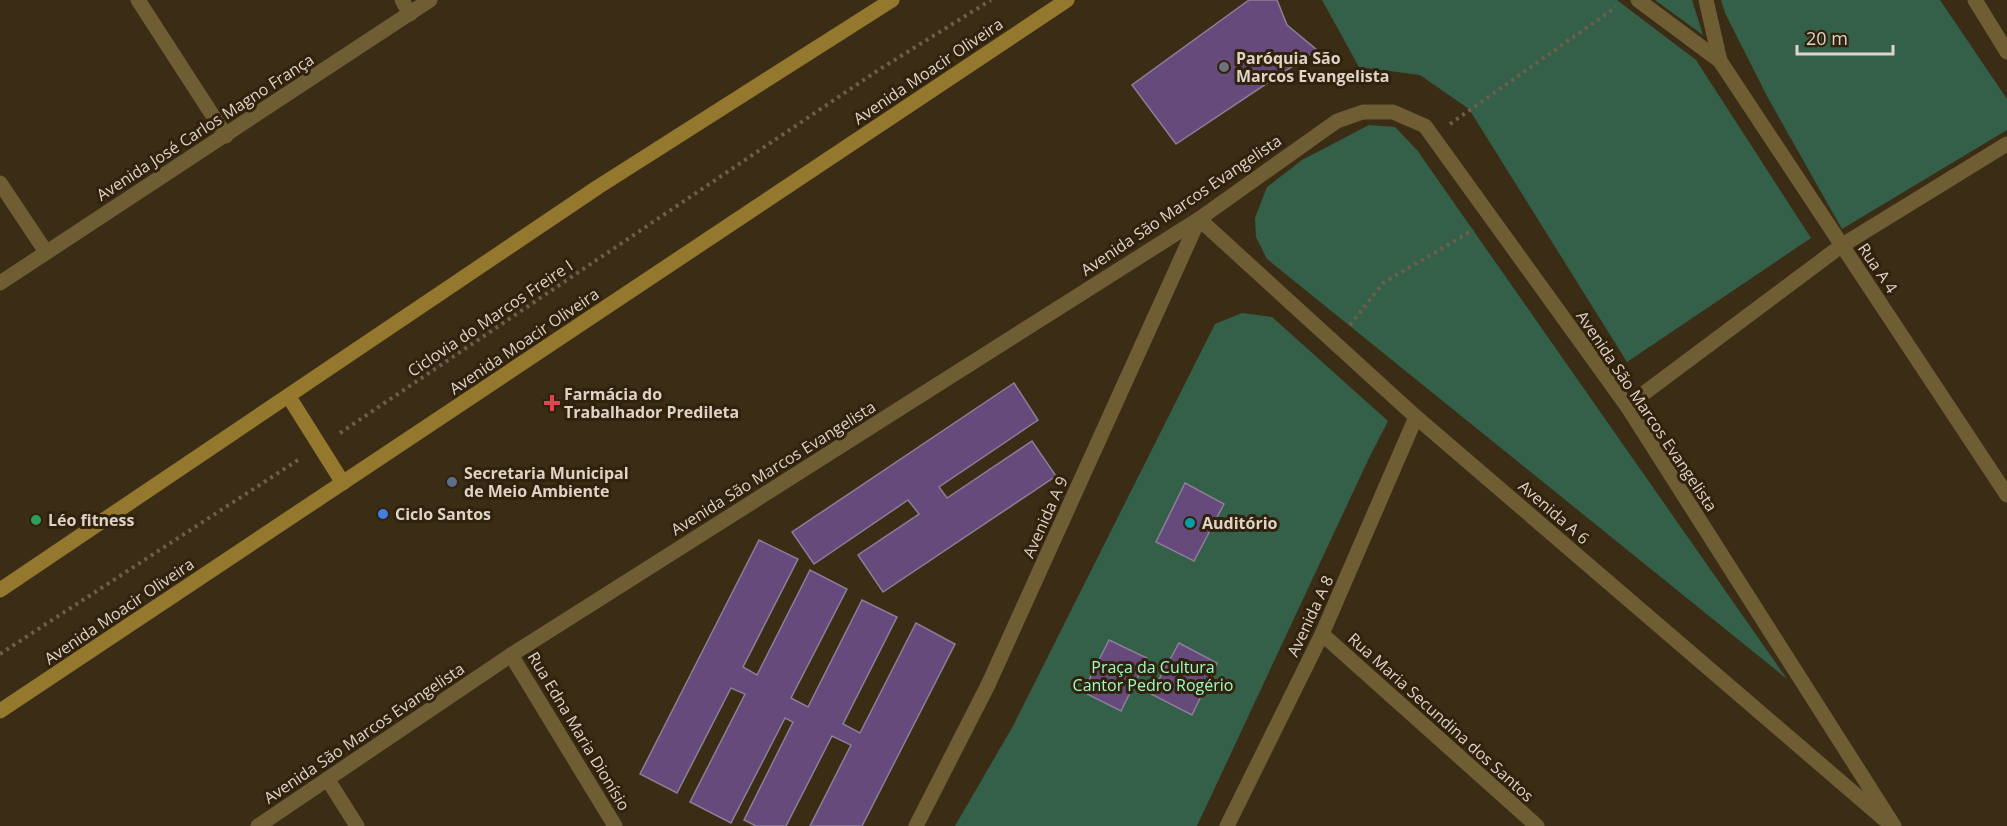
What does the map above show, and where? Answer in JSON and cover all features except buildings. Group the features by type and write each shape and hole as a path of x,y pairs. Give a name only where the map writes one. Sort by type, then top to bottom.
{"main road":[{"path":"0,590 598,187 892,0"},
{"name":"Avenida Moacir Oliveira","path":"0,711 1066,0"},
{"path":"289,397 344,483"}],"street":[{"path":"138,0 226,136"},
{"path":"402,0 410,14"},
{"name":"Avenida José Carlos Magno França","path":"0,283 430,0"},
{"name":"Rua A 4","path":"1638,0 1720,61 2007,495"},
{"name":"Rua A 4","path":"1706,0 1720,61"},
{"path":"1975,0 2007,52"},
{"name":"Avenida São Marcos Evangelista","path":"258,826 511,655 1199,219 1337,121 1363,112 1393,112 1425,126 1433,136 1627,406 1893,826"},
{"path":"1627,406 1841,246 2007,144"},
{"path":"0,183 46,252"},
{"name":"Avenida A 6","path":"1199,219 1416,417 1893,826"},
{"name":"Avenida A 9","path":"916,826 988,685 1199,219"},
{"name":"Avenida A 8","path":"1227,826 1322,634 1416,417"},
{"name":"Rua Maria Secundina dos Santos","path":"1322,634 1537,826"},
{"name":"Rua Edna Maria Dionísio","path":"511,655 615,826"},
{"path":"328,780 357,826"}],"path":[{"name":"Ciclovia do Marcos Freire I","path":"0,654 320,446 870,76 991,0"},
{"path":"1433,136 1616,7"},
{"path":"1336,343 1383,283 1492,219"}],"green space":[{"path":"1322,0 1617,0 1696,60 1811,238 1627,362 1469,109 1420,75 1359,67"},
{"path":"1655,0 1692,0 1703,35"},
{"path":"1721,0 1940,0 2007,99 2007,130 1842,229 1768,98 1725,13"},
{"path":"1369,125 1395,127 1417,150 1787,679 1267,259 1256,237 1255,218 1267,187 1302,160"},
{"name":"Praça da Cultura Cantor Pedro Rogério","path":"1242,313 1272,317 1388,421 1197,826 955,826 1013,726 1215,324"}],"place":[{"name":"Paróquia São Marcos Evangelista","path":"1224,67"},
{"name":"Farmácia do Trabalhador Predileta","path":"552,403"},
{"name":"Secretaria Municipal de Meio Ambiente","path":"452,482"},
{"name":"Ciclo Santos","path":"383,514"},
{"name":"Léo fitness","path":"36,520"},
{"name":"Auditório","path":"1190,523"}]}
